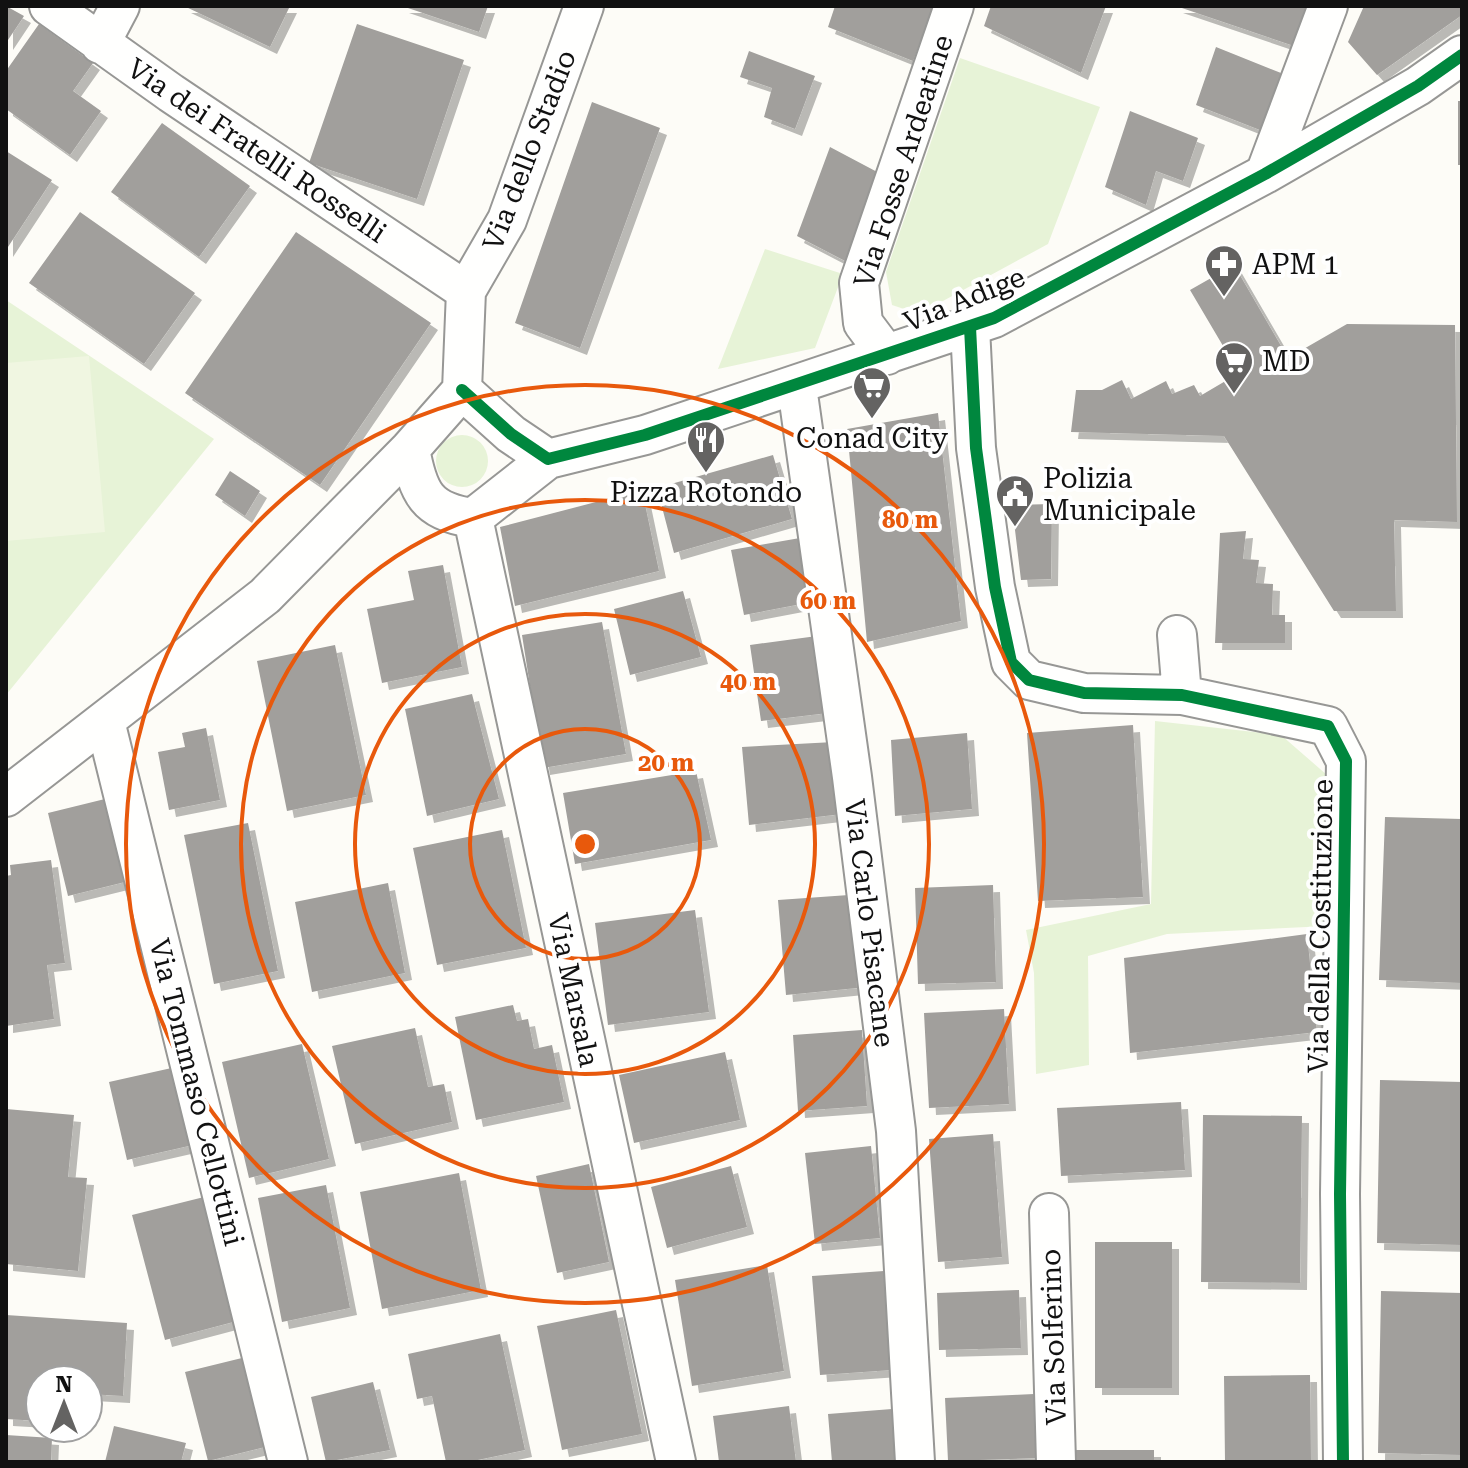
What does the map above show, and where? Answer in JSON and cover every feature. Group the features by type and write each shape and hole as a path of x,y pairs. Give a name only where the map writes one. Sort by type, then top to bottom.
{"street":[{"name":"Via dei Fratelli Rosselli","path":"49,6 100,44 466,291"},
{"path":"100,44 120,6"},
{"name":"Via dello Stadio","path":"466,291 507,220 584,6"},
{"name":"Via Fosse Ardeatine","path":"887,355 863,323 859,283 954,6"},
{"path":"1265,174 1328,6"},
{"name":"Via Adige","path":"548,459 613,445 797,387 1013,309 1265,174 1418,86 1462,55"},
{"path":"6,797 265,596 410,449 462,390 466,291"},
{"name":"Via della Costituzione","path":"970,327 976,448 995,587 1011,662 1029,680 1084,693 1182,695 1328,726 1346,761 1340,1194 1343,1462"},
{"name":"Via Carlo Pisacane","path":"797,387 852,777 896,1131 915,1462"},
{"path":"410,449 419,485 432,504 449,514 473,518 548,459 511,434 462,390"},
{"name":"Via Marsala","path":"473,518 676,1462"},
{"path":"1177,635 1182,695"},
{"name":"Via Tommaso Cellottini","path":"105,721 288,1462"},
{"name":"Via Solferino","path":"1049,1213 1056,1462"}],"green space":[{"path":"960,58 1100,107 1048,244 919,314 892,305 886,272"},
{"path":"765,249 843,274 815,348 718,369"},
{"path":"6,300 214,439 6,695"},
{"path":"89,356 105,532 6,541 6,363"},
{"path":"462,435 481,442 488,461 481,480 462,487 443,480 436,461 443,442"},
{"path":"1155,721 1281,735 1327,775 1327,926 1167,934 1088,956 1089,1065 1036,1074 1034,973 1026,930 1151,904"}],"building":[{"path":"6,6 24,16 6,43"},
{"path":"184,6 290,6 270,47"},
{"path":"402,6 488,6 479,32"},
{"path":"835,6 934,6 913,61 828,27"},
{"path":"991,6 1106,6 1081,73 984,26"},
{"path":"1176,6 1307,6 1294,46"},
{"path":"1364,6 1462,6 1462,15 1377,75 1348,42"},
{"path":"39,24 93,63 73,91 101,111 70,155 6,109 6,71"},
{"path":"357,24 464,60 417,199 309,163"},
{"path":"1216,47 1281,73 1260,130 1196,105"},
{"path":"749,51 815,76 795,129 764,117 772,88 740,77"},
{"path":"1458,101 1462,101 1462,165 1458,165"},
{"path":"592,102 660,128 580,348 515,323"},
{"path":"1130,111 1198,138 1183,181 1156,171 1146,205 1105,187"},
{"path":"162,123 250,186 199,257 111,192"},
{"path":"830,147 881,174 849,263 797,236"},
{"path":"6,151 52,180 6,250"},
{"path":"80,212 195,293 144,364 29,283"},
{"path":"296,232 431,323 320,485 185,393"},
{"path":"1234,265 1288,358 1347,324 1455,325 1457,522 1394,520 1396,611 1334,611 1224,436 1071,432 1076,390 1102,390 1122,380 1131,399 1166,381 1172,394 1194,385 1200,396 1239,373 1190,290"},
{"path":"938,413 961,621 867,642 847,429"},
{"path":"773,455 792,519 674,553 657,488"},
{"path":"230,471 260,491 245,516 215,495"},
{"path":"642,490 659,571 515,606 500,527"},
{"path":"1052,504 1051,579 1021,580 1012,505"},
{"path":"1246,531 1243,559 1259,560 1256,583 1273,584 1272,615 1285,615 1285,643 1215,643 1220,533"},
{"path":"800,538 812,602 744,615 731,550"},
{"path":"443,565 462,667 382,683 367,609 414,600 408,571"},
{"path":"683,591 701,657 630,675 614,609"},
{"path":"602,622 626,754 543,768 522,635"},
{"path":"817,636 828,713 761,721 750,645"},
{"path":"335,645 366,795 287,811 257,661"},
{"path":"472,694 499,799 427,816 405,709"},
{"path":"1133,725 1143,897 1038,901 1027,733"},
{"path":"206,728 220,800 169,810 158,752 185,747 182,733"},
{"path":"967,733 972,809 895,816 891,740"},
{"path":"834,742 842,814 749,825 742,747"},
{"path":"696,771 711,840 575,864 563,793"},
{"path":"109,798 129,881 68,896 48,813"},
{"path":"1385,817 1462,819 1462,983 1379,980"},
{"path":"248,823 278,971 214,984 184,835"},
{"path":"502,830 526,948 437,965 413,848"},
{"path":"51,860 65,963 47,965 54,1019 6,1026 6,876 11,875 10,865"},
{"path":"388,883 405,973 312,992 295,902"},
{"path":"993,885 996,982 918,984 915,888"},
{"path":"849,895 857,988 786,995 778,900"},
{"path":"695,910 709,1012 608,1025 595,923"},
{"path":"1307,934 1317,1032 1130,1053 1124,958"},
{"path":"513,1005 517,1021 528,1019 534,1049 552,1045 564,1102 476,1120 455,1017"},
{"path":"1004,1009 1009,1104 929,1108 924,1013"},
{"path":"415,1028 428,1087 444,1084 452,1122 355,1144 332,1046"},
{"path":"862,1030 867,1106 798,1111 793,1035"},
{"path":"302,1044 329,1159 249,1178 222,1062"},
{"path":"725,1052 740,1120 634,1143 619,1075"},
{"path":"176,1067 193,1145 127,1160 109,1082"},
{"path":"1380,1080 1462,1082 1462,1245 1377,1243"},
{"path":"1181,1102 1185,1170 1061,1176 1057,1108"},
{"path":"6,1109 74,1115 68,1177 87,1178 78,1271 6,1264"},
{"path":"1203,1115 1302,1116 1300,1283 1201,1282"},
{"path":"993,1134 1002,1257 938,1262 929,1139"},
{"path":"871,1146 880,1238 815,1244 805,1153"},
{"path":"589,1164 609,1262 557,1273 536,1176"},
{"path":"731,1166 747,1227 667,1248 651,1187"},
{"path":"459,1173 481,1290 382,1309 360,1192"},
{"path":"326,1185 350,1308 282,1322 258,1198"},
{"path":"204,1197 237,1321 165,1340 132,1215"},
{"path":"1095,1242 1172,1242 1172,1388 1095,1388"},
{"path":"767,1265 784,1371 692,1386 675,1280"},
{"path":"884,1271 892,1370 820,1375 812,1276"},
{"path":"1019,1290 1021,1348 939,1350 937,1293"},
{"path":"1381,1291 1462,1293 1462,1455 1378,1453"},
{"path":"616,1310 642,1434 562,1450 537,1326"},
{"path":"6,1315 127,1323 123,1396 104,1395 104,1364 24,1364 24,1420 6,1419"},
{"path":"500,1334 525,1450 468,1462 446,1462 432,1396 417,1399 408,1354"},
{"path":"246,1357 269,1446 208,1461 185,1372"},
{"path":"1310,1375 1311,1462 1225,1462 1224,1376"},
{"path":"373,1382 390,1450 326,1462 311,1397"},
{"path":"1034,1394 1037,1458 948,1461 945,1398"},
{"path":"789,1406 796,1462 719,1462 713,1416"},
{"path":"892,1409 897,1462 832,1462 828,1414"},
{"path":"114,1426 186,1443 181,1462 105,1462"},
{"path":"6,1435 24,1436 24,1444 52,1444 51,1462 6,1462"},
{"path":"1074,1450 1154,1450 1154,1462 1074,1462"}],"cycle path":[{"path":"462,390 511,434 548,459 645,435 994,318 1265,174 1418,86 1462,55"},
{"path":"970,327 976,448 995,587 1011,662 1029,680 1084,693 1182,695 1328,726 1346,761 1340,1194 1343,1462"}],"place":[{"name":"APM 1","path":"1224,298"},
{"name":"MD","path":"1234,395"},
{"name":"Conad City","path":"872,420"},
{"name":"Pizza Rotondo","path":"706,474"},
{"name":"Polizia Municipale","path":"1015,528"}]}
